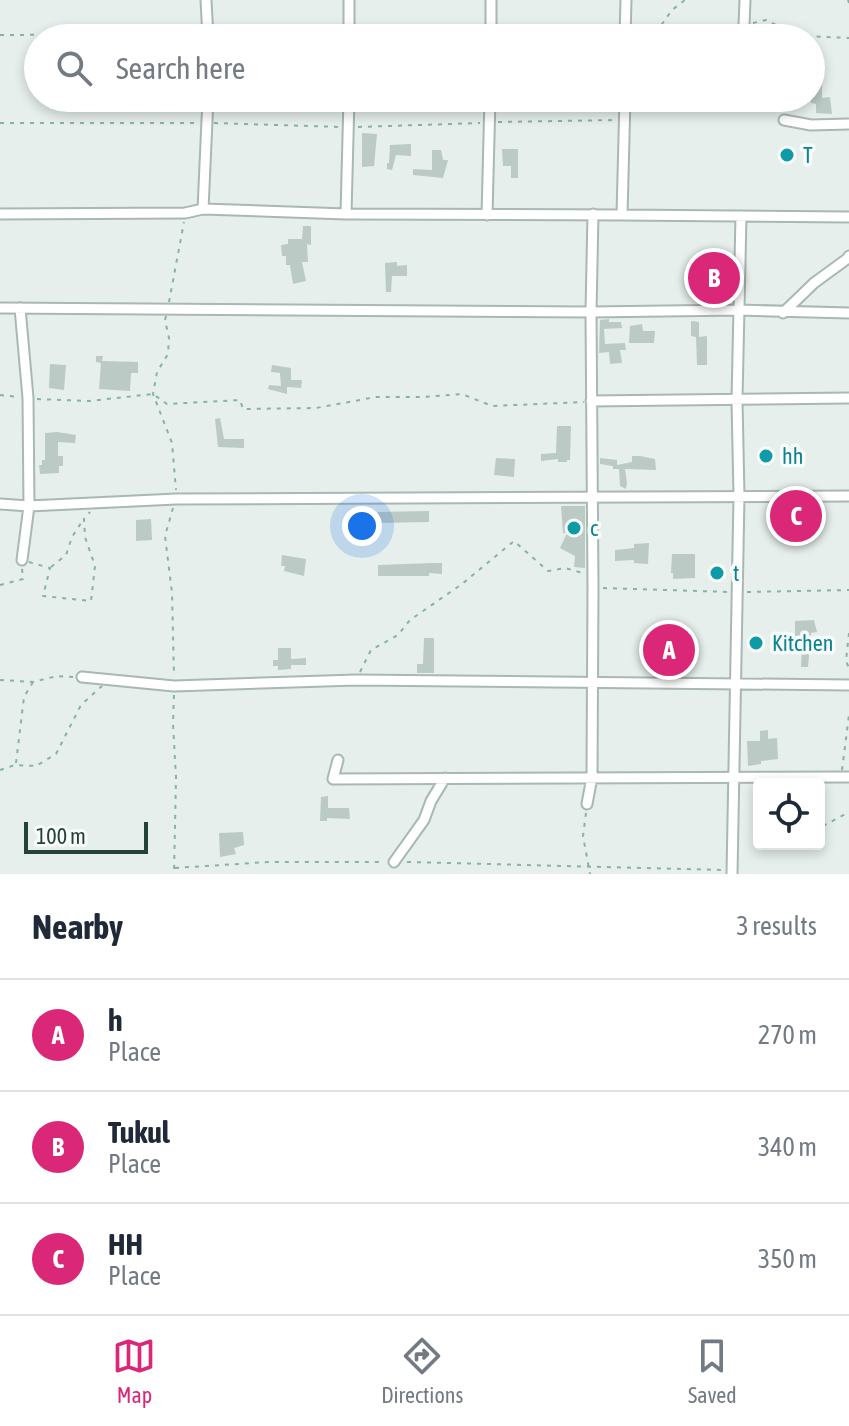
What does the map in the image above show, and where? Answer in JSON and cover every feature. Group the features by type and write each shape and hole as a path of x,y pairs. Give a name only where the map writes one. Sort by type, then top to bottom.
{"street":[{"path":"206,0 207,24"},
{"path":"349,0 349,24"},
{"path":"491,0 491,24"},
{"path":"625,24 626,0"},
{"path":"744,24 745,0"},
{"path":"203,209 208,112"},
{"path":"346,214 349,112"},
{"path":"487,215 489,112"},
{"path":"622,215 625,112"},
{"path":"784,120 811,125 849,124"},
{"path":"0,214 185,213 203,209 346,214 849,217"},
{"path":"587,804 592,777 593,682 593,214"},
{"path":"732,872 741,216"},
{"path":"783,313 814,283 849,256"},
{"path":"0,308 849,313"},
{"path":"20,308 28,398 29,506 22,560"},
{"path":"591,401 849,398"},
{"path":"0,504 29,506 176,499 849,496"},
{"path":"82,677 174,686 356,680 849,685"},
{"path":"338,760 333,779 849,775"},
{"path":"394,862 424,820 445,778"}],"path":[{"path":"662,24 672,10 685,0"},
{"path":"748,24 766,20 774,24"},
{"path":"0,35 24,35"},
{"path":"825,37 849,38"},
{"path":"0,123 208,123 349,128 625,120"},
{"path":"174,874 176,777 172,593 165,536 176,499 172,443 153,394 157,372 168,354 169,338 165,320 185,213"},
{"path":"0,395 89,401 153,394 167,404 240,400 243,409 316,408 376,397 462,394 492,406 591,401"},
{"path":"84,519 85,537 95,566 91,601 43,596 50,568 66,555 72,537 84,519 102,501"},
{"path":"356,680 371,650 398,635 410,620 462,584 514,541 548,571 565,568 588,574 593,587 736,592 849,590"},
{"path":"0,585 23,579 22,560 50,568"},
{"path":"849,633 846,661 849,668"},
{"path":"0,680 33,682 57,676 82,677"},
{"path":"0,770 15,765 36,766 56,754 81,705 109,680"},
{"path":"15,765 24,697 33,682"},
{"path":"849,715 842,772 849,775"},
{"path":"587,804 583,836 590,874"},
{"path":"825,825 849,812"},
{"path":"174,868 268,862 394,862 589,865 732,872"}],"building":[{"path":"830,97 832,114 816,113 825,112 825,98"},
{"path":"362,133 377,134 374,166 362,167"},
{"path":"411,144 411,156 396,155 392,170 387,169 390,145"},
{"path":"502,149 518,149 518,178 511,178 511,166 503,166"},
{"path":"432,150 441,150 443,160 448,160 443,178 413,175 413,169 432,170"},
{"path":"303,226 311,226 311,245 307,244 308,262 302,262 306,281 293,284 290,265 286,265 281,245 288,244 288,239 302,239"},
{"path":"397,262 397,266 407,265 407,276 392,276 391,292 386,292 385,263"},
{"path":"609,319 609,322 621,322 622,328 604,329 605,344 625,343 626,350 620,350 622,363 610,364 609,352 599,353 600,320"},
{"path":"691,321 699,322 699,337 707,336 707,365 697,365 696,337 691,336"},
{"path":"642,324 643,331 655,331 654,343 629,343 630,326"},
{"path":"96,356 103,356 102,361 138,362 138,373 131,373 130,391 99,389 101,363 96,362"},
{"path":"50,364 66,365 64,390 49,388"},
{"path":"272,365 291,368 291,380 302,380 301,388 287,387 287,394 268,389 269,385 281,386 280,373 271,372"},
{"path":"220,418 224,439 244,439 244,448 218,447 215,419"},
{"path":"557,426 571,426 570,460 541,461 541,454 556,453"},
{"path":"45,433 76,435 75,443 58,442 58,456 63,456 63,466 59,466 59,473 40,474 39,465 45,460"},
{"path":"632,456 655,459 656,470 625,469 626,489 620,486 619,469 600,464 600,458 617,460 617,465 632,462"},
{"path":"496,458 515,459 514,477 494,475"},
{"path":"561,506 585,506 585,568 574,567 575,556 560,548 567,533 563,533"},
{"path":"429,511 429,522 378,523 378,512"},
{"path":"151,519 152,540 136,541 136,520"},
{"path":"649,543 648,564 634,563 634,560 615,561 615,550"},
{"path":"672,554 695,554 695,578 673,579"},
{"path":"282,555 306,559 304,576 284,571"},
{"path":"442,563 442,574 378,576 378,565"},
{"path":"814,620 817,632 811,633 808,667 801,667 802,645 796,646 789,638 795,639 795,621"},
{"path":"662,626 669,626 667,643 679,643 679,657 658,657"},
{"path":"424,638 434,638 434,673 417,673 417,664 423,664"},
{"path":"278,648 291,648 291,659 306,658 306,665 291,665 291,669 278,670 278,666 273,666 273,660 278,660"},
{"path":"768,730 768,739 777,738 778,759 748,766 747,741 760,741 760,731"},
{"path":"328,796 328,808 349,808 350,819 327,818 327,821 320,821 321,797"},
{"path":"243,832 244,845 234,848 236,854 220,857 219,833"}],"place":[{"name":"T","path":"787,155"},
{"name":"Tukul","path":"714,278"},
{"name":"hh","path":"766,456"},
{"name":"HH","path":"796,516"},
{"name":"c","path":"574,528"},
{"name":"t","path":"717,573"},
{"name":"Kitchen","path":"756,643"},
{"name":"h","path":"669,650"}]}
